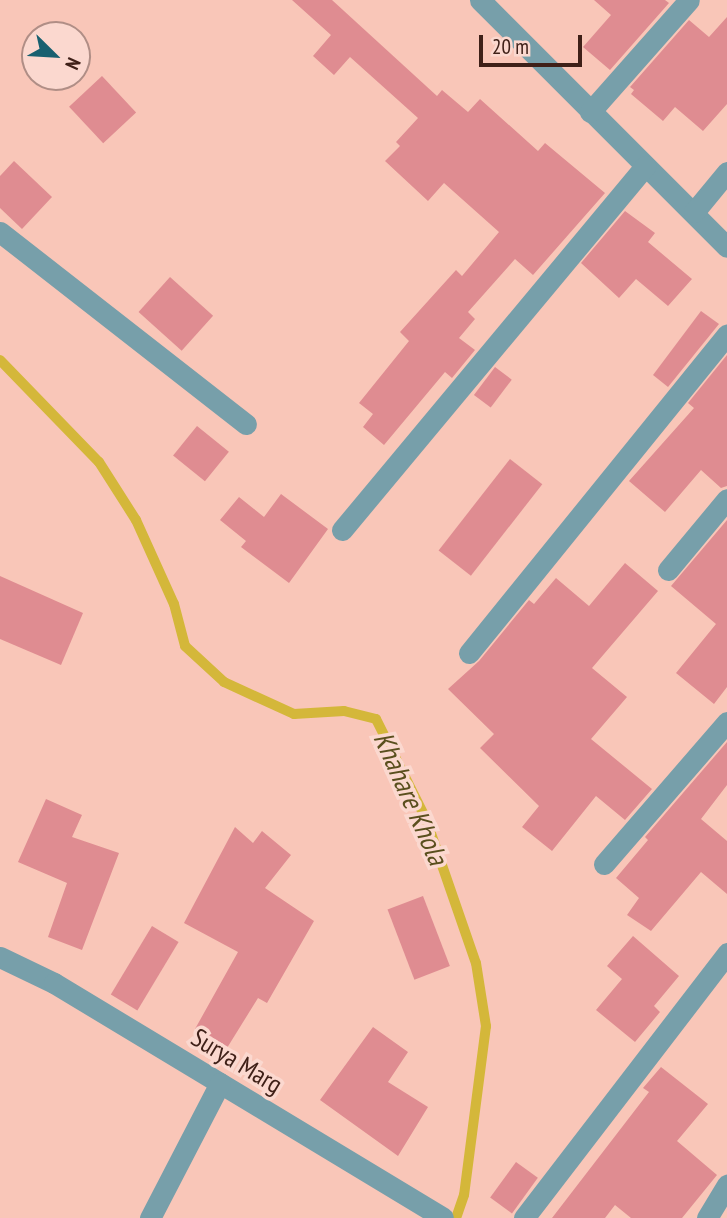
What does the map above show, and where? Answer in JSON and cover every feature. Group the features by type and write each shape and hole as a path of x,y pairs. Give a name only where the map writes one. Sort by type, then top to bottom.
{"street":[{"path":"480,0 727,247"},
{"path":"590,112 688,0"},
{"path":"342,530 645,166"},
{"path":"694,212 727,172"},
{"path":"0,232 246,424"},
{"path":"469,653 727,334"},
{"path":"668,570 727,499"},
{"path":"604,864 727,722"},
{"path":"524,1218 727,953"},
{"name":"Surya Marg","path":"0,957 54,984 434,1213"},
{"path":"150,1218 220,1083"},
{"path":"707,1218 727,1185"}],"building":[{"path":"292,0 332,0 437,96 442,90 468,112 480,99 538,151 545,143 605,193 533,275 515,259 468,312 475,319 459,338 475,350 452,378 445,372 384,445 363,427 373,414 359,403 409,341 400,332 456,270 462,276 499,232 444,183 428,201 385,161 400,146 396,142 418,118 350,57 334,75 313,56 331,35"},
{"path":"594,0 665,0 669,3 610,70 583,47 611,15"},
{"path":"727,17 727,104 703,131 675,107 663,121 631,94 634,90 630,87 689,20 709,37"},
{"path":"102,76 136,113 103,143 69,107 86,91 91,91 91,86"},
{"path":"14,161 52,197 22,229 0,208 0,176"},
{"path":"625,211 655,233 648,242 692,279 668,306 636,279 619,298 581,263"},
{"path":"170,277 213,316 182,351 139,312"},
{"path":"701,311 719,324 668,387 653,375"},
{"path":"727,355 727,486 721,488 701,470 665,512 629,481 694,408 688,403"},
{"path":"495,367 512,380 491,408 474,395"},
{"path":"197,426 229,452 205,481 173,456"},
{"path":"510,459 542,484 471,576 439,550"},
{"path":"281,494 328,529 289,583 241,547 246,541 220,520 239,497 264,517"},
{"path":"727,520 727,687 714,704 676,673 716,624 671,586"},
{"path":"625,563 658,591 592,668 627,697 591,739 652,789 625,820 596,796 552,851 522,827 539,806 480,748 494,734 448,689 479,661 529,600 534,604 556,578 589,606"},
{"path":"0,576 83,613 61,665 0,639"},
{"path":"727,742 727,785 701,819 727,841 727,894 701,872 651,931 627,915 639,898 616,878 648,840 645,837"},
{"path":"46,799 82,815 72,837 119,853 82,950 48,937 67,883 18,862"},
{"path":"235,827 253,843 262,831 291,855 265,888 314,921 267,1003 258,998 227,1048 195,1029 238,952 184,923"},
{"path":"423,896 450,966 414,980 388,910"},
{"path":"152,926 179,942 137,1011 111,995"},
{"path":"633,936 679,976 654,1006 660,1012 635,1042 596,1010 622,979 607,966"},
{"path":"373,1027 408,1052 388,1082 428,1107 398,1156 320,1100"},
{"path":"661,1067 708,1104 677,1141 717,1175 682,1218 631,1218 615,1205 605,1218 552,1218 649,1092 643,1088"},
{"path":"516,1162 538,1178 512,1213 490,1198"}],"waterway":[{"name":"Khahare Khola","path":"0,360 99,462 136,520 174,604 185,646 224,682 294,714 344,711 376,719 426,819 476,963 486,1026 464,1195 456,1218"}]}
